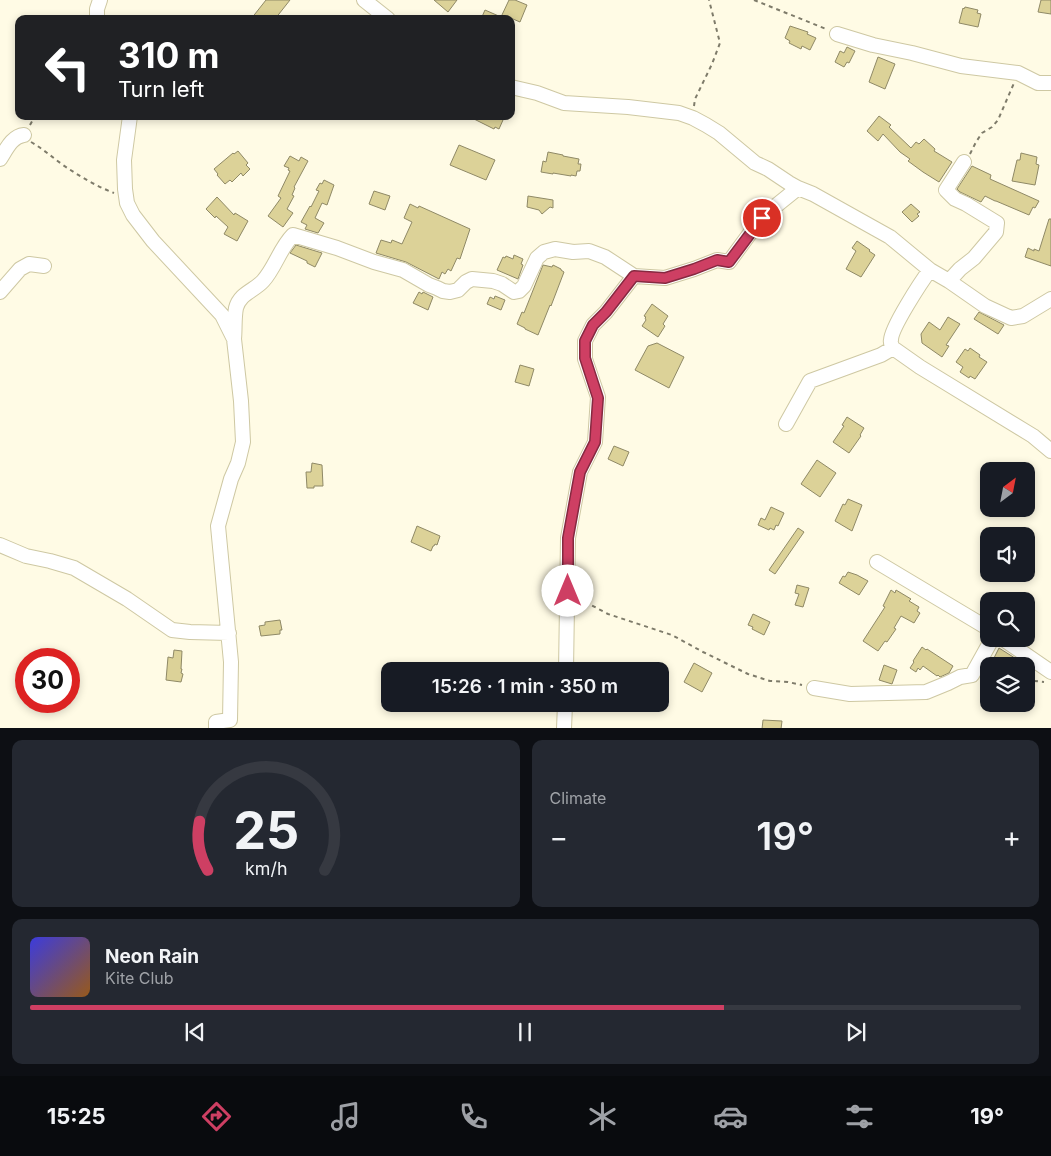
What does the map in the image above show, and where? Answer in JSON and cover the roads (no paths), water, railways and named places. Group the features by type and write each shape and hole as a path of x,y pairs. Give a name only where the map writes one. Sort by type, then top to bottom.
{"street":[{"path":"96,15 100,0"},
{"path":"364,0 383,15"},
{"path":"837,34 961,66 1008,71 1018,73 1038,82 1051,83"},
{"path":"515,87 564,103 628,107 680,113 693,118 719,133 755,163 768,169 788,183 813,194 890,237 930,270 984,306 1011,318 1023,316 1051,299"},
{"path":"129,120 124,160 124,189 127,203 133,215 153,241 222,315 234,340"},
{"path":"0,159 15,138 24,135"},
{"path":"949,281 974,258 996,232 997,223 955,199 946,190 964,162"},
{"path":"216,728 216,722 230,720 231,662 218,526 243,442 242,401 234,340 236,308 245,294 264,280 293,235 403,270 429,285 450,292 458,290 472,279 492,281 502,284 514,292 519,291 524,286 537,258 544,252 555,250 589,251 605,257 634,276 665,278 717,260 729,262 762,218 798,188"},
{"path":"0,292 20,269 28,264 44,266"},
{"path":"930,270 894,329 891,340 893,348 920,368 1033,436 1051,451"},
{"path":"566,662 568,538 580,472 595,442 598,398 585,358 585,341 593,325 606,312 634,276"},
{"path":"786,424 810,380 881,355 893,348"},
{"path":"0,545 26,556 74,568 127,599 172,630 229,634"},
{"path":"877,562 980,624"},
{"path":"814,688 850,694 926,692 960,676 972,675 988,647"},
{"path":"1015,647 1051,672"},
{"path":"564,728 565,712"}]}
